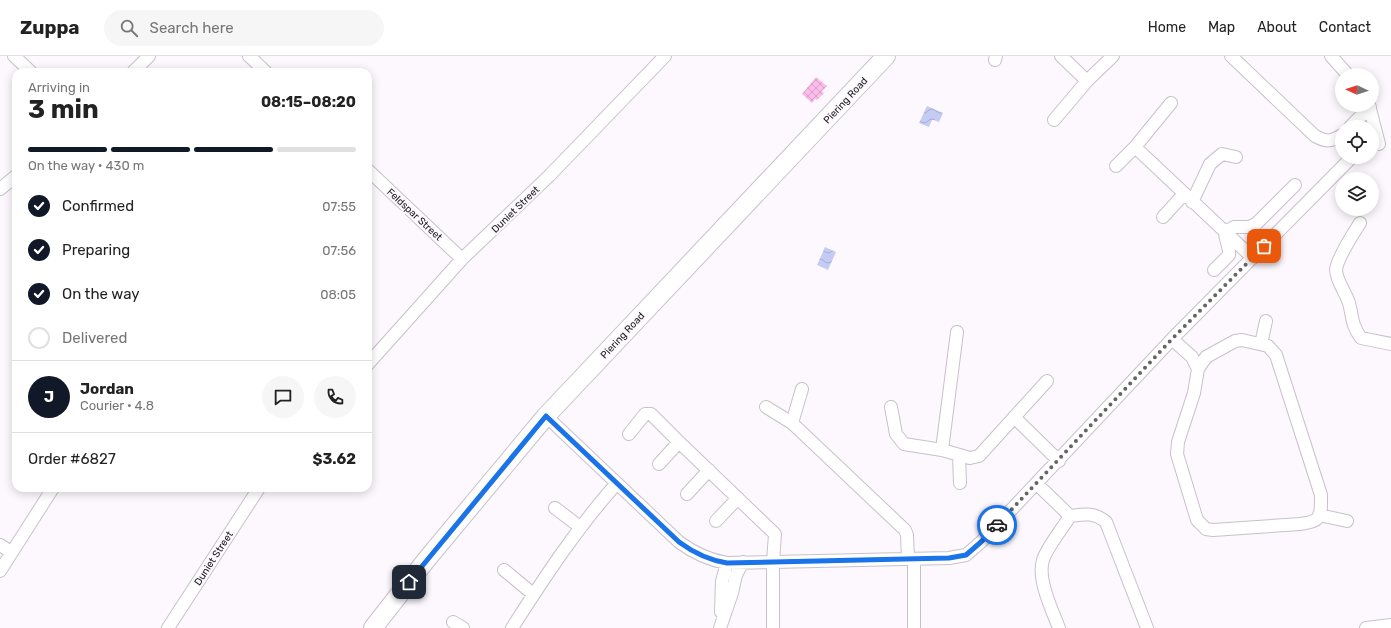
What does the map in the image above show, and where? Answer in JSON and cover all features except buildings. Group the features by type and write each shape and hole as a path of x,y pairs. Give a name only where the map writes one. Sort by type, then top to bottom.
{"street":[{"path":"14,56 27,68"},
{"path":"137,68 149,56"},
{"path":"249,56 262,68"},
{"name":"Duniet Street","path":"372,360 462,259 549,176 665,56"},
{"name":"Piering Road","path":"373,628 427,559 546,416 886,56"},
{"path":"1061,56 1087,81"},
{"path":"1054,120 1087,81 1114,56"},
{"path":"1231,56 1315,136 1323,141 1335,139"},
{"path":"1331,56 1342,68"},
{"path":"1116,166 1171,104"},
{"path":"1356,120 1364,112"},
{"path":"1371,112 1381,144"},
{"path":"1134,147 1253,258"},
{"path":"1163,217 1188,198 1210,164 1222,154 1236,157"},
{"path":"546,416 679,542 690,550 712,560 727,563 949,558 966,555 981,542 1059,461 1172,339 1345,164"},
{"name":"Feldspar Street","path":"372,174 462,259"},
{"path":"0,189 12,179"},
{"path":"1225,232 1234,227 1249,227 1256,224 1295,185"},
{"path":"1360,223 1348,241 1336,271 1348,302 1354,328 1361,338 1391,344"},
{"path":"1214,270 1230,255 1225,232"},
{"path":"1261,344 1266,321"},
{"path":"942,450 957,332"},
{"path":"1172,339 1192,357 1198,369"},
{"path":"1242,340 1261,344 1268,346 1276,355 1321,495 1321,508 1318,519 1314,522 1300,524 1213,530 1206,529 1199,523 1194,512 1177,454 1178,442 1194,392 1198,369 1206,357 1235,342 1242,340"},
{"path":"891,406 896,434 904,444 942,450 970,458 979,456 1047,381"},
{"path":"792,423 802,389"},
{"path":"766,408 792,423 905,530 911,559 914,628"},
{"path":"629,434 644,414 651,414 776,534 773,562 773,628"},
{"path":"1014,417 1059,461"},
{"path":"659,464 679,442"},
{"path":"959,456 960,483"},
{"path":"687,494 709,470"},
{"path":"512,628 580,527 617,484"},
{"path":"1037,484 1070,516 1098,516 1106,522 1147,628"},
{"path":"0,571 50,492"},
{"name":"Duniet Street","path":"168,628 256,492"},
{"path":"716,521 738,498"},
{"path":"555,508 580,527"},
{"path":"1319,515 1347,521"},
{"path":"1058,628 1044,586 1041,573 1042,560 1070,516"},
{"path":"0,545 11,552"},
{"path":"720,625 732,593 736,575 743,562"},
{"path":"720,625 722,581 727,563"},
{"path":"504,570 534,594"},
{"path":"1373,628 1391,625"}],"water":[{"path":"927,106 943,113 939,122 932,120 929,127 919,123"},
{"path":"825,247 836,252 828,270 817,265"}],"way so far":[{"path":"997,525 1059,461 1172,339 1264,246"}],"route":[{"path":"409,582 546,416 679,542 690,550 712,560 727,563 949,558 966,555 997,525"}]}
